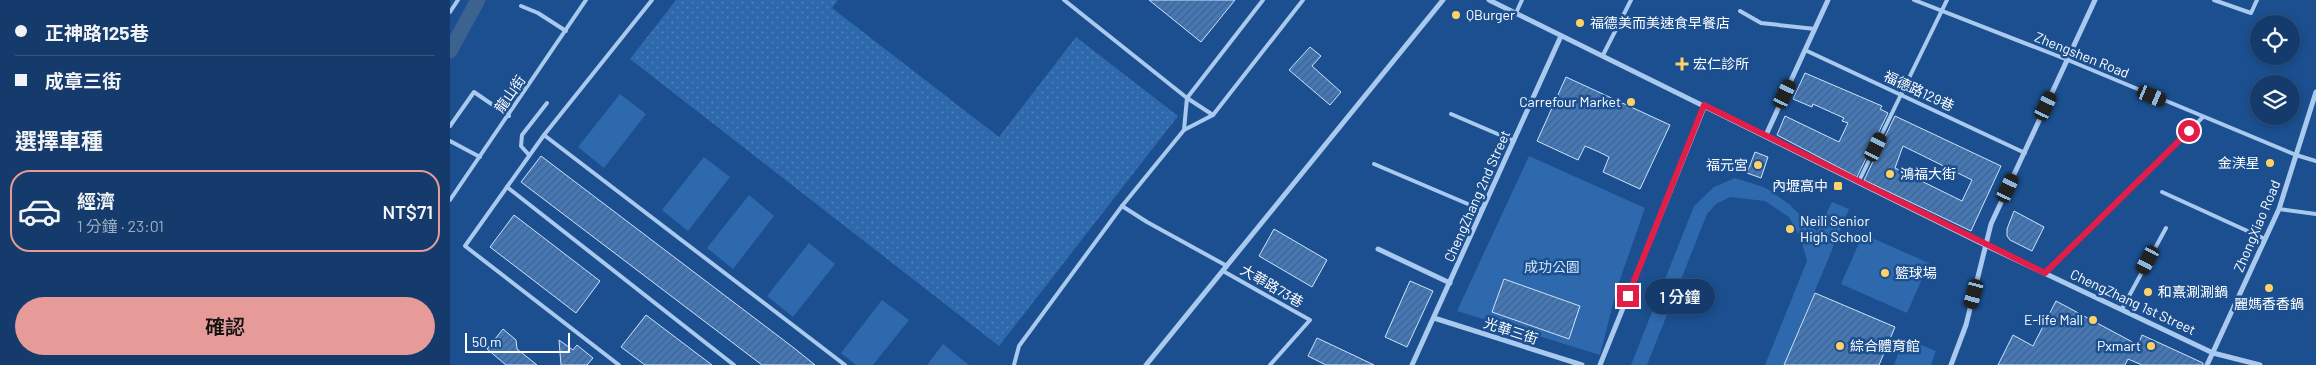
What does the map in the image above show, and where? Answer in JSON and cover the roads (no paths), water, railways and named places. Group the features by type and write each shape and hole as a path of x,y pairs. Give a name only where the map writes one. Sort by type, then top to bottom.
{"street":[{"path":"1146,365 1442,0"},
{"name":"ChengZhang 1st Street","path":"1489,0 1859,181 1987,246 2213,353 2260,365"},
{"path":"1766,136 1828,0"},
{"path":"1951,365 1966,325 1991,224 2095,0"},
{"name":"ChengZhang 2nd Street","path":"1412,365 1561,36"},
{"name":"ZhongXiao Road","path":"2207,365 2279,209 2316,92"},
{"path":"1600,365 1704,105"},
{"path":"1378,249 1450,283"},
{"name":"光華三街","path":"1434,318 1582,365"}],"lane":[{"path":"450,12 458,0"},
{"name":"龍山街","path":"450,200 586,0"},
{"path":"619,365 465,246 544,135 652,0"},
{"path":"1064,0 1187,98 1213,115"},
{"path":"1184,130 1187,98 1263,0"},
{"path":"1014,365 1018,346 1122,206 1184,130 1213,115 1303,0"},
{"path":"1516,13 1522,0"},
{"path":"1603,55 1631,0"},
{"name":"Zhengshen Road","path":"1914,0 2068,60 2296,155 2316,161"},
{"path":"1859,181 1902,96 1947,0"},
{"path":"2214,0 2251,13 2257,0"},
{"path":"521,6 538,13 566,31"},
{"path":"1740,12 1761,23 1815,29"},
{"name":"福德路129巷","path":"1805,50 2025,152"},
{"path":"450,126 474,92 508,116"},
{"path":"529,155 521,146 522,135 546,103"},
{"path":"1451,114 1514,141"},
{"path":"2045,273 2203,117"},
{"path":"544,135 845,365"},
{"path":"450,141 480,157"},
{"path":"1374,164 1482,210"},
{"path":"507,187 734,365"},
{"path":"2162,192 2265,239"},
{"path":"1122,206 1227,266"},
{"path":"2279,209 2316,214"},
{"path":"2122,309 2166,228"},
{"name":"大華路73巷","path":"1223,271 1310,320 1270,365"}],"waterway":[{"path":"450,51 478,0"}],"place":[{"name":"QBurger","path":"1456,15"},
{"name":"福德美而美速食早餐店","path":"1580,23"},
{"name":"宏仁診所","path":"1682,64"},
{"name":"Carrefour Market","path":"1631,102"},
{"name":"金渼星","path":"2270,163"},
{"name":"福元宮","path":"1758,165"},
{"name":"鴻福大街","path":"1890,174"},
{"name":"內壢高中","path":"1838,186"},
{"name":"Neili Senior High School","path":"1790,229"},
{"name":"籃球場","path":"1885,273"},
{"name":"麗媽香香鍋","path":"2269,288"},
{"name":"和熹涮涮鍋","path":"2148,292"},
{"name":"E-life Mall","path":"2093,320"},
{"name":"綜合體育館","path":"1840,346"},
{"name":"Pxmart","path":"2151,346"}],"park label":[{"name":"成功公園","path":"1552,267"}]}
